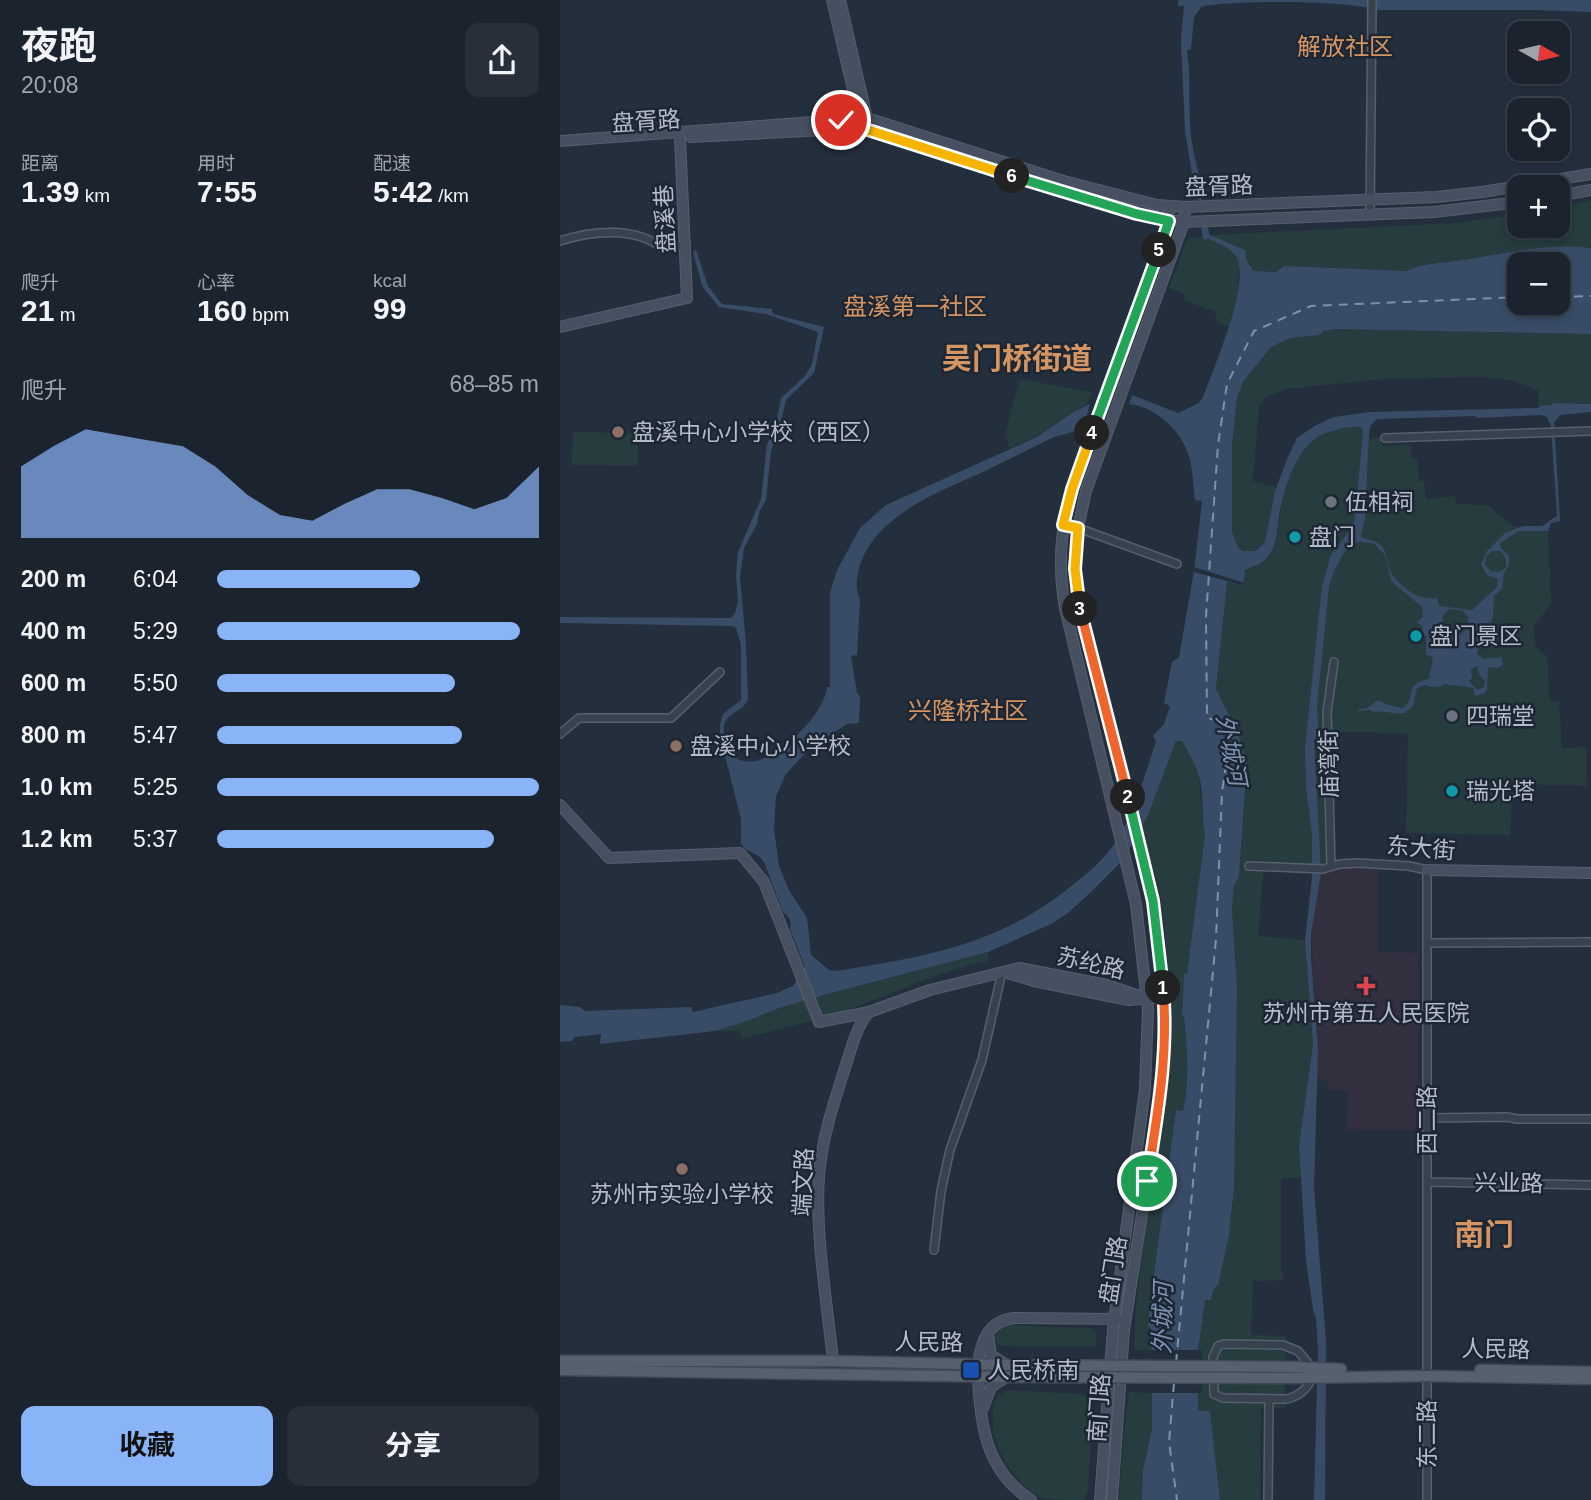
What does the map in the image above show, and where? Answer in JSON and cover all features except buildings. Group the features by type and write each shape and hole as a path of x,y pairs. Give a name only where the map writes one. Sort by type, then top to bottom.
{"main road":[{"path":"832,0 863,122"},
{"path":"841,0 863,122"},
{"name":"盘胥路","path":"560,144 863,122 1060,180 1170,207 1371,200 1482,192 1591,176"},
{"name":"盘胥路","path":"560,144 680,138 863,122 1054,190 1169,221 1370,215 1484,207 1507,202"},
{"name":"盘溪巷","path":"560,327 687,298 680,138"},
{"path":"1570,180 1591,176"},
{"path":"1570,191 1591,188"},
{"path":"1482,192 1507,191"},
{"name":"盘门路","path":"1119,1319 1145,1089 1148,999 1129,873 1065,608 1061,576 1063,525 1075,479 1169,221 1170,207"},
{"name":"盘门路","path":"1119,1319 1161,1087 1165,1035 1164,997 1157,923 1141,845 1078,601 1075,569 1078,528 1086,491 1185,222 1185,207"},
{"name":"苏纶路","path":"560,805 609,858 740,853 764,882 819,1022 869,1012 930,990 1002,972 1129,1000 1164,997"},
{"name":"东大街","path":"1427,870 1591,873"},
{"name":"端文路","path":"833,1361 819,1211 819,1172 823,1144 835,1100 858,1032 869,1012"},
{"path":"1031,1500 1010,1484 995,1464 981,1419 978,1370 981,1347 990,1328 1000,1321 1014,1318 1119,1319"},
{"name":"南门路","path":"1100,1500 1119,1319"},
{"name":"南门路","path":"1112,1500 1119,1319"},
{"path":"981,1419 984,1402 991,1387 1009,1371 991,1355 988,1340 990,1328"},
{"name":"人民路","path":"560,1361 833,1361 1009,1371 1591,1372"},
{"name":"人民路","path":"560,1370 978,1370"},
{"name":"人民路","path":"1427,1372 1591,1379"}],"street":[{"path":"1370,215 1372,0"},
{"path":"560,241 584,234 608,233 652,239 662,248 686,246"},
{"path":"1385,438 1591,431"},
{"path":"1063,525 1177,564"},
{"name":"庙湾街","path":"1327,868 1327,712 1334,662"},
{"path":"560,734 579,718 671,718 720,672"},
{"name":"东大街","path":"1249,866 1308,870 1354,863 1409,866 1427,870"},
{"name":"西二路","path":"1427,870 1427,1372"},
{"path":"1428,943 1591,942"},
{"path":"934,1250 941,1191 950,1150 982,1060 1002,972"},
{"path":"1427,1118 1591,1119"},
{"name":"兴业路","path":"1427,1182 1591,1185"},
{"path":"1283,1345 1298,1351 1312,1373 1309,1385 1295,1397 1269,1400 1216,1397 1213,1357 1218,1346 1283,1345"},
{"name":"东二路","path":"1427,1372 1427,1500"},
{"path":"1268,1500 1269,1400"}],"shaded area":[{"name":"苏州市第五人民医院","path":"1330,868 1379,868 1378,952 1418,953 1419,1130 1346,1131 1348,1091 1327,1089 1328,1080 1317,1078 1316,1088 1318,1049 1311,934 1319,879 1321,873"}],"green space":[{"path":"1591,200 1591,248 1557,247 1507,252 1424,265 1407,271 1284,266 1276,272 1254,271 1249,262 1238,272 1238,291 1229,327 1218,322 1214,311 1184,300 1185,294 1169,288 1187,239 1210,235 1456,223 1498,217 1507,217 1507,238 1570,238 1570,205"},
{"path":"1336,329 1591,334 1591,404 1553,403 1539,406 1538,390 1512,380 1481,377 1385,379 1286,389 1265,398 1259,407 1253,481 1276,487 1265,542 1256,551 1244,551 1236,544 1231,528 1232,444 1237,398 1243,382 1271,347 1290,338 1319,335 1323,331"},
{"path":"1020,379 1091,392 1087,404 1043,433 1010,448 1005,434"},
{"name":"盘门景区","path":"1349,426 1361,427 1368,438 1381,438 1383,446 1411,445 1411,458 1417,459 1419,481 1424,481 1426,499 1455,496 1456,504 1488,505 1515,526 1548,531 1551,604 1534,626 1535,646 1547,657 1550,701 1559,701 1562,748 1586,747 1587,786 1513,784 1510,835 1406,833 1408,734 1329,731 1329,859 1316,866 1307,867 1264,864 1258,936 1305,940 1313,1044 1299,1146 1301,1178 1281,1178 1281,1268 1284,1280 1253,1281 1251,1335 1286,1336 1285,1408 1261,1408 1260,1500 1220,1500 1210,1411 1198,1412 1198,1351 1205,1299 1218,1285 1232,1213 1237,988 1232,909 1234,886 1239,876 1247,769 1216,689 1227,581 1259,565 1272,551 1288,482 1303,450 1318,436"},
{"path":"573,432 638,433 638,466 572,465"},
{"path":"1180,740 1194,761 1197,772 1205,834 1187,974 1184,975 1182,1016 1187,1052 1187,1088 1183,1111 1176,1110 1150,1303 1148,1327 1151,1350 1134,1350 1143,1249 1164,1115 1169,1036 1168,968 1161,900 1141,828 1176,741"},
{"path":"988,952 988,961 938,975 856,1007 814,1020 742,1039 740,1031 715,1031 778,1008"},
{"path":"1004,1325 1090,1328 1097,1334 1096,1347 1003,1346 994,1338 997,1329"},
{"path":"1009,1390 1082,1394 1093,1401 1088,1491 1084,1500 1041,1498 1018,1480 1009,1467 995,1438 993,1409 998,1395"},
{"path":"1129,1392 1151,1393 1152,1429 1145,1458 1142,1500 1119,1500"}],"water":[{"path":"1178,0 1591,0 1591,12 1375,10 1341,4 1288,2 1201,7 1194,17 1191,49 1187,51 1191,132 1204,197 1201,200 1196,199 1185,131 1181,41 1184,6 1178,6"},
{"name":"外城河","path":"1210,235 1245,250 1246,260 1254,271 1276,272 1284,266 1407,271 1424,265 1507,253 1507,315 1570,315 1570,252 1510,252 1557,247 1591,248 1591,334 1336,329 1323,331 1319,335 1290,338 1271,347 1243,382 1237,398 1232,444 1232,532 1238,547 1243,551 1256,551 1265,542 1275,491 1297,438 1334,417 1370,412 1539,408 1552,403 1591,404 1591,412 1560,415 1554,423 1560,521 1551,523 1548,531 1519,531 1500,543 1500,547 1509,556 1509,565 1504,573 1502,589 1494,596 1493,617 1487,630 1479,631 1477,654 1484,659 1502,657 1503,665 1497,668 1488,667 1485,693 1475,696 1473,688 1426,685 1417,688 1413,706 1405,713 1359,711 1358,709 1367,708 1378,700 1403,708 1413,687 1429,679 1433,658 1426,654 1426,636 1423,636 1422,626 1417,622 1423,617 1422,607 1391,581 1385,555 1375,544 1352,544 1343,554 1329,587 1317,707 1319,740 1314,740 1321,873 1311,934 1318,1049 1314,1188 1326,1342 1325,1500 1314,1500 1318,1349 1316,1317 1306,1260 1299,1146 1313,1044 1305,940 1312,878 1312,833 1306,788 1305,747 1322,586 1331,555 1352,527 1355,518 1363,432 1361,427 1329,432 1309,444 1290,475 1269,556 1245,570 1243,586 1227,582 1216,689 1238,734 1247,762 1239,876 1234,886 1232,909 1237,988 1234,1188 1229,1235 1218,1285 1213,1290 1211,1300 1205,1300 1198,1351 1198,1411 1210,1411 1220,1500 1142,1500 1143,1470 1152,1429 1151,1328 1148,1327 1150,1303 1176,1110 1183,1111 1187,1088 1182,1016 1184,974 1187,974 1205,834 1200,780 1182,741 1176,741 1148,815 1123,860 1068,913 1051,924 988,952 779,1008 715,1031 600,1044 601,1034 560,1042 560,1005 580,1007 585,1011 691,1007 693,1012 777,993 793,986 805,967 790,929 790,919 783,912 764,862 741,844 741,819 720,736 723,714 741,700 741,645 736,628 560,623 560,617 731,618 735,613 738,601 738,552 761,499 767,445 776,424 781,398 805,376 812,364 818,332 766,314 719,307 702,286 693,252 696,250 708,286 722,304 772,309 773,314 824,327 814,373 786,400 771,451 766,500 744,548 740,577 748,700 727,719 724,729 729,747 739,760 756,761 777,751 800,732 819,709 827,687 830,687 830,593 837,570 860,528 886,505 1037,437 1090,404 1080,428 1050,439 910,508 877,536 865,553 857,580 860,599 857,655 851,656 857,693 860,696 859,723 847,724 811,747 786,774 776,796 774,829 779,866 789,890 807,918 811,955 829,970 837,971 933,953 962,945 1019,921 1047,904 1097,864 1112,847 1129,818 1156,741 1153,736 1164,724 1170,706 1164,703 1172,662 1179,657 1194,571 1202,501 1195,500 1190,461 1185,446 1174,429 1149,410 1129,404 1132,395 1178,413 1199,403 1203,397 1222,347 1239,284 1240,268 1236,256 1221,244 1203,236","holes":["1547,417 1551,426 1557,516 1542,526 1523,526 1505,533 1486,552 1481,565 1487,575 1498,579 1497,587 1472,610 1439,606 1437,598 1423,598 1410,592 1394,577 1384,548 1361,535 1365,518 1371,425 1377,419","1492,551 1501,551 1506,558 1506,567 1499,572 1491,571 1485,565 1486,556","1449,609 1462,610 1468,617 1467,628 1460,635 1448,635 1442,627 1443,615","1477,666 1485,681 1484,687 1477,690 1469,681 1472,678 1471,669"]}],"pier":[{"path":"1191,566 1245,583 1244,586 1191,571"},
{"path":"1147,1350 1202,1350 1202,1393 1147,1393"}],"waterway":[{"path":"1205,230 1206,236"}],"ferry route":[{"path":"1570,297 1591,296"},
{"path":"1176,1363 1216,939 1222,792 1232,724 1207,718 1206,616 1218,445 1227,384 1254,331 1311,306 1507,298"},
{"path":"1174,1383 1169,1442 1177,1500"}],"place":[{"name":"盘溪中心小学校（西区）","path":"618,432"},
{"name":"伍相祠","path":"1331,502"},
{"name":"盘门","path":"1295,537"},
{"name":"盘门景区","path":"1416,636"},
{"name":"四瑞堂","path":"1452,716"},
{"name":"盘溪中心小学校","path":"676,746"},
{"name":"瑞光塔","path":"1452,791"},
{"name":"苏州市第五人民医院","path":"1366,986"},
{"name":"苏州市实验小学校","path":"682,1169"},
{"name":"人民桥南","path":"971,1370"}],"district":[{"name":"解放社区","path":"1345,47"},
{"name":"盘溪第一社区","path":"915,307"},
{"name":"吴门桥街道","path":"1017,359"},
{"name":"兴隆桥社区","path":"968,711"},
{"name":"南门","path":"1484,1235"}],"route":[{"path":"841,120 859,119 862,128 1054,190 1169,221 1075,479 1063,525 1078,528 1075,569 1078,601 1141,845 1157,923 1165,1035 1161,1087 1147,1181"}]}
